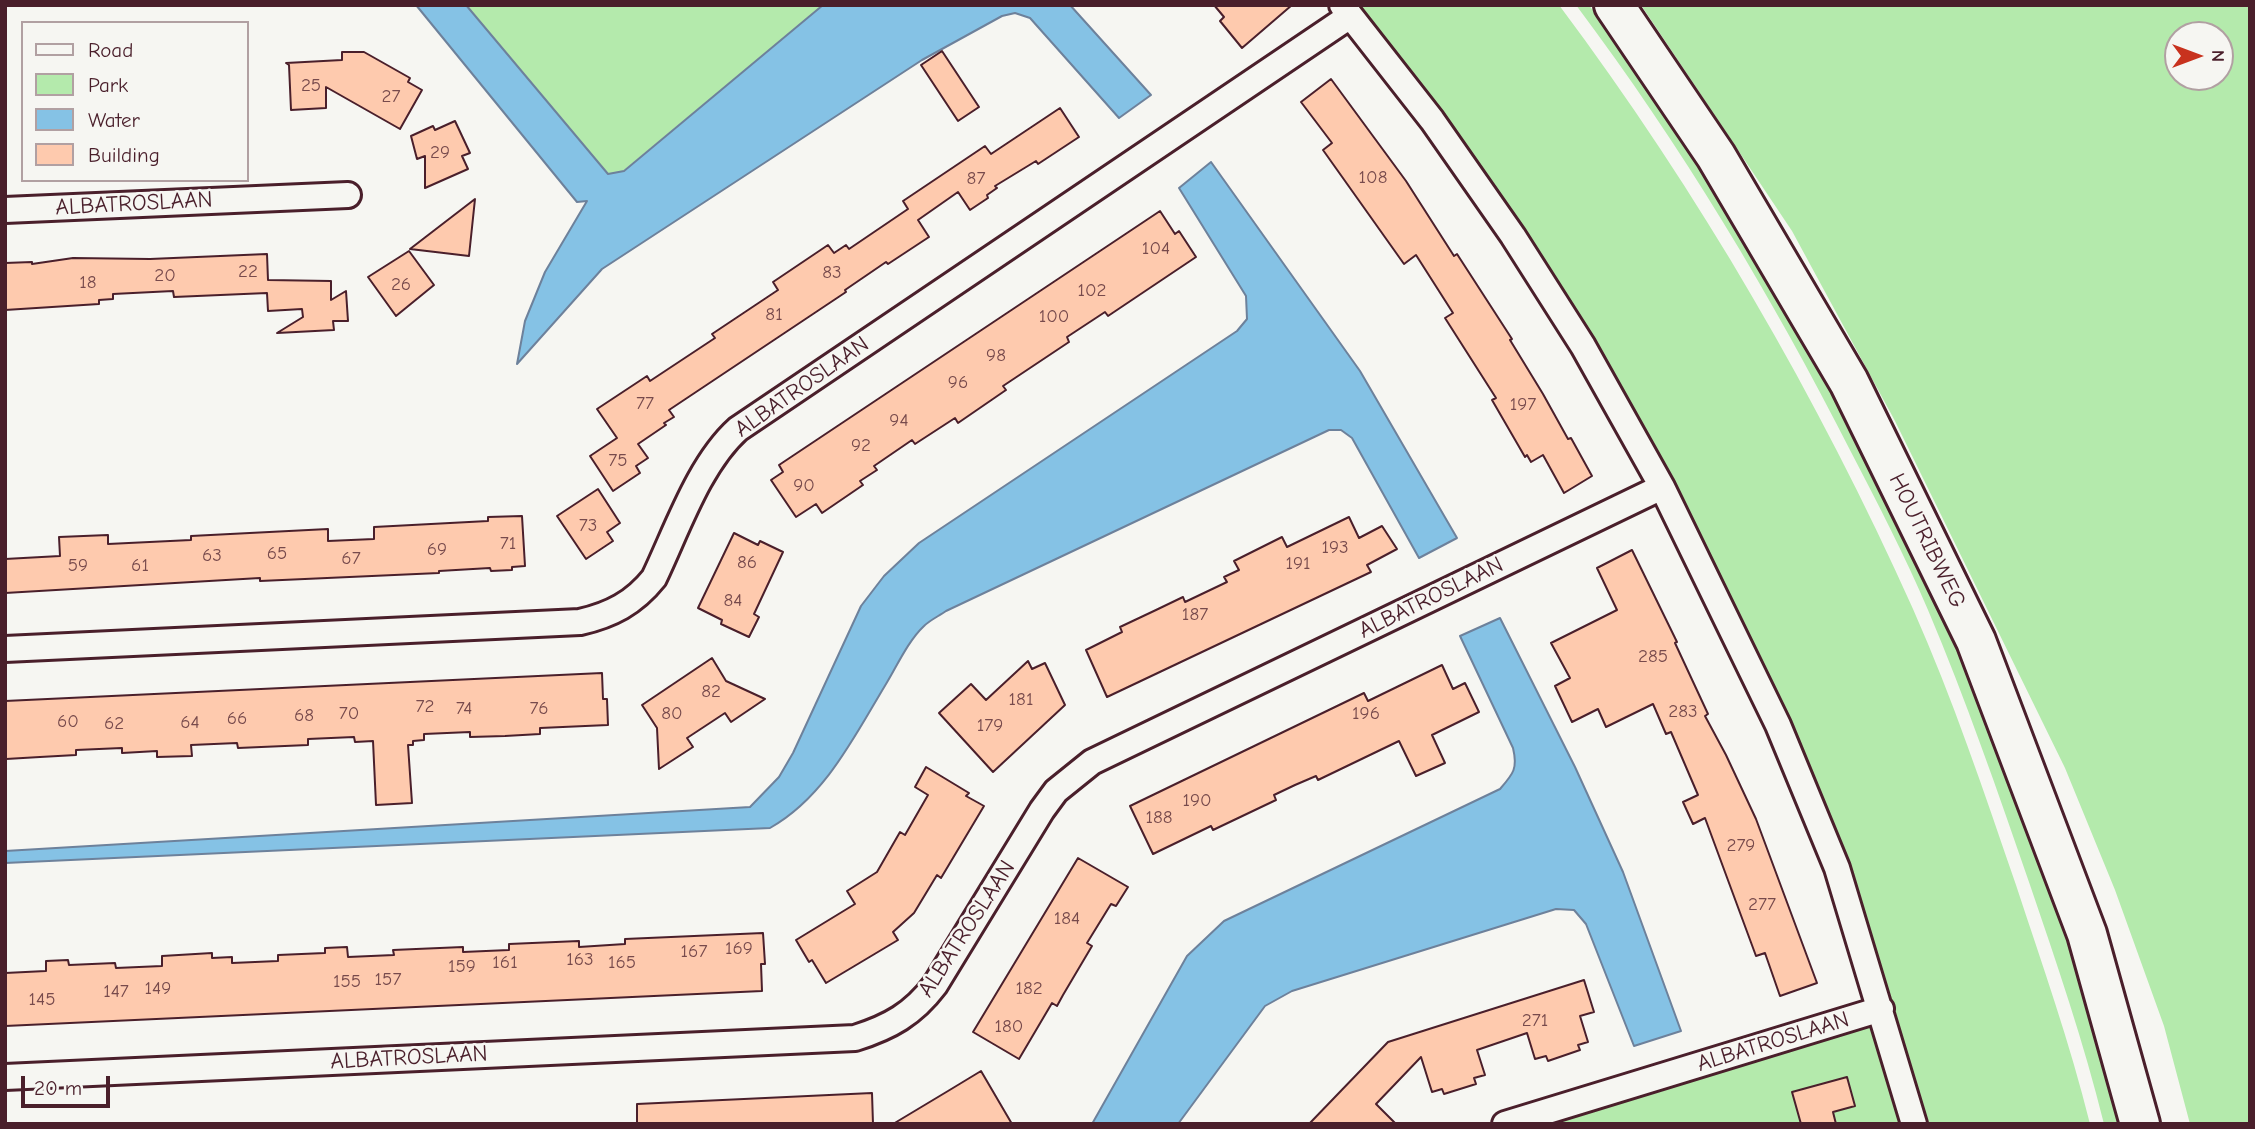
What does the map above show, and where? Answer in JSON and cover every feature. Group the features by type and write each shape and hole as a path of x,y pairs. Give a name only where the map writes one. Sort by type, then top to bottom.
{"main road":[{"name":"HOUTRIBWEG","path":"1614,5 1716,156 1849,382 1976,641 2087,934 2140,1124"}],"street":[{"name":"ALBATROSLAAN","path":"5,649 580,622 603,617 641,594 654,578 708,464 724,442 738,429 1346,11 1432,120 1513,236 1583,346 1662,486 1778,725 1837,868 1914,1124"},
{"name":"ALBATROSLAAN","path":"5,210 348,195"},
{"name":"ALBATROSLAAN","path":"5,1077 855,1038 883,1030 922,1002 1042,810 1056,791 1092,762 1662,486"},
{"name":"ALBATROSLAAN","path":"1505,1124 1881,1009"}],"green space":[{"path":"466,5 823,5 623,171 608,174"},
{"path":"1352,5 1559,5 1660,148 1753,298 1796,374 1876,530 1928,643 1980,781 2046,974 2090,1124 1926,1124 1905,1048 1853,892 1730,600"},
{"path":"1576,5 1589,5 1661,106 1715,188 1823,367 1965,663 2057,909 2123,1124 2104,1124 2070,1004 1994,781 1942,644 1891,530 1821,394 1757,279 1652,112"},
{"path":"1641,5 2250,5 2250,1124 2190,1124 2164,1026 2115,890 2065,768 1895,421 1792,231"},
{"path":"1873,1022 1905,1124 1550,1124"}],"water":[{"path":"416,5 466,5 608,174 624,171 823,5 1070,5 1151,95 1119,118 1030,18 1015,13 1002,16 922,60 602,269 517,364 525,321 545,272 587,201 577,202"},
{"path":"1211,162 1360,371 1457,538 1419,558 1352,438 1341,430 1329,430 946,611 929,622 908,646 837,764 807,800 770,828 5,863 5,851 750,807 779,777 793,753 861,606 884,576 919,543 1237,331 1247,319 1246,296 1179,188"},
{"path":"1500,618 1575,767 1623,872 1681,1031 1634,1046 1586,924 1574,910 1556,909 1292,991 1265,1006 1178,1124 1092,1124 1187,956 1224,921 1500,789 1515,766 1513,748 1460,636"}],"building":[{"path":"1214,5 1292,5 1242,48 1220,21 1224,17"},
{"path":"942,51 979,107 958,121 921,65"},
{"path":"342,52 364,52 410,78 408,82 422,90 400,129 326,87 326,108 291,110 289,65 286,63 342,60"},
{"path":"1331,79 1406,181 1454,256 1457,254 1512,339 1510,340 1592,476 1564,493 1543,455 1531,462 1527,455 1525,457 1492,400 1496,398 1445,318 1453,313 1416,255 1404,264 1323,150 1332,143 1301,102"},
{"path":"1060,108 1079,137 1038,164 1036,161 995,186 997,188 987,195 988,198 970,210 958,192 918,220 929,237 888,264 886,262 845,290 846,292 669,410 674,417 638,444 648,458 636,466 640,473 613,491 590,456 617,438 597,409 647,376 650,381 715,338 712,334 778,290 773,282 828,245 834,253 846,245 849,249 908,209 903,201 985,146 991,154"},
{"path":"455,121 470,153 462,156 468,169 425,188 425,156 417,159 411,136 433,126 435,130"},
{"path":"475,199 469,256 410,249"},
{"path":"1160,211 1175,234 1179,231 1196,257 1108,316 1105,312 1067,337 1069,342 1003,386 1006,390 958,423 955,418 915,444 912,440 874,466 877,470 860,481 863,485 822,513 816,504 796,517 771,480 783,472 779,465"},
{"path":"409,251 434,285 396,316 368,277"},
{"path":"267,254 268,280 331,281 331,300 346,291 348,321 333,321 334,330 277,333 303,317 302,309 268,311 267,293 174,297 173,291 113,294 113,299 99,300 99,304 5,310 5,263 32,264 73,258 150,259"},
{"path":"598,489 620,523 607,532 613,541 586,559 557,516"},
{"path":"522,516 525,566 512,567 512,570 491,571 490,568 439,573 260,581 260,578 5,593 5,559 60,556 59,537 108,535 108,544 191,540 191,536 328,529 328,541 374,539 374,527 488,521 488,517"},
{"path":"1349,517 1359,538 1382,526 1397,549 1367,565 1371,572 1107,697 1086,650 1122,632 1120,627 1183,597 1185,602 1227,582 1224,577 1239,570 1234,561 1282,537 1287,547"},
{"path":"734,533 758,545 760,541 783,552 754,614 759,617 749,637 721,624 722,620 698,608"},
{"path":"1632,550 1677,642 1675,643 1708,714 1705,716 1756,819 1817,983 1780,996 1765,953 1756,956 1705,818 1693,824 1683,802 1698,795 1671,732 1666,734 1653,704 1606,727 1598,709 1572,722 1555,686 1570,678 1551,643 1617,610 1597,568"},
{"path":"712,658 726,681 765,699 731,722 725,713 687,738 693,747 659,769 657,728 642,705"},
{"path":"1028,661 1032,669 1045,663 1065,705 993,772 939,713 971,684 986,700"},
{"path":"1442,665 1453,689 1465,683 1479,712 1432,735 1445,763 1416,776 1399,741 1318,780 1316,776 1295,785 1274,795 1276,800 1213,830 1211,826 1153,854 1130,806 1364,693 1368,701"},
{"path":"602,673 608,725 540,728 540,734 505,736 470,737 470,732 424,734 424,740 413,741 413,745 408,745 412,803 376,805 373,741 355,742 354,737 308,739 308,745 238,748 237,743 191,745 192,756 157,757 157,751 122,753 122,748 76,750 76,755 6,759 5,753 5,701"},
{"path":"926,767 969,793 966,796 984,806 941,878 937,875 914,913 893,932 898,940 826,983 796,940 855,904 847,891 877,872 900,832 905,835 928,795 915,787"},
{"path":"1078,858 1128,887 1116,906 1111,904 1087,943 1092,946 1057,1006 1052,1003 1019,1059 973,1032"},
{"path":"763,933 765,964 761,964 762,991 5,1026 5,973 46,971 46,961 68,960 69,965 115,963 116,968 162,966 162,956 212,953 212,958 232,957 232,963 278,961 278,955 325,953 325,948 347,947 348,957 394,955 393,950 463,947 463,952 509,950 509,944 579,941 579,947 625,944 625,939"},
{"path":"1584,980 1594,1012 1580,1016 1588,1042 1578,1045 1580,1050 1548,1061 1546,1056 1535,1059 1527,1033 1477,1050 1485,1075 1474,1078 1476,1084 1444,1094 1442,1089 1432,1092 1421,1057 1376,1104 1396,1124 1309,1124 1388,1042"},
{"path":"981,1071 1012,1124 893,1124 948,1091"},
{"path":"1847,1077 1855,1106 1833,1112 1836,1124 1801,1124 1792,1092"},
{"path":"872,1093 873,1124 637,1124 637,1104"}]}
